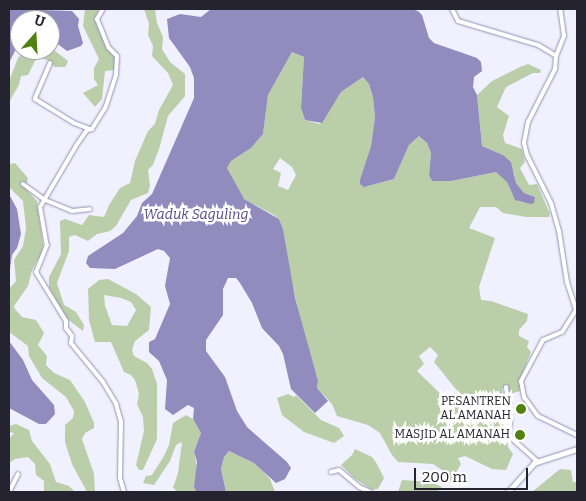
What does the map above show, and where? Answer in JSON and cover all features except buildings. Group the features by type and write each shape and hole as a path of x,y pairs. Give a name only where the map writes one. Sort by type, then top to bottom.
{"main road":[{"path":"508,492 529,467 537,461 577,449"}],"street":[{"path":"103,9 97,19 109,48 117,56 116,75 106,106 91,129 87,130 76,146 40,211 47,245 37,268 38,277 66,321 66,328 72,336 71,343 103,382 116,404 121,421 120,478 124,492"},
{"path":"452,9 458,21 538,45 556,56"},
{"path":"560,9 564,36 556,56 555,69 528,122 524,144 527,155 551,203 559,231 567,282 576,310 562,332 542,340 522,381 524,397 534,412 550,424 577,435"},
{"path":"50,63 35,99 74,123 91,129"},
{"path":"23,184 45,200 75,213 90,210"},
{"path":"506,387 510,421 508,435 537,461"},
{"path":"331,472 339,470 359,487 370,492"},
{"path":"9,492 18,474"}],"green space":[{"path":"85,9 99,9 95,18 110,52 115,55 114,70 105,71 102,99 95,107 83,93 98,85 94,79 94,68 99,59 83,26"},
{"path":"144,9 155,9 157,23 163,37 162,49 170,62 185,74 185,96 168,116 159,149 153,165 148,170 150,186 148,193 131,200 116,226 110,231 97,234 88,241 75,235 69,237 69,251 57,283 64,305 76,312 84,325 83,331 66,318 49,288 49,277 61,254 60,221 65,219 82,225 89,215 103,217 105,215 120,188 130,183 135,161 148,131 155,124 159,110 173,85 168,73 152,56 153,46 148,35 149,24"},
{"path":"292,52 304,57 301,108 305,120 320,124 341,92 363,77 369,84 373,97 375,117 371,146 360,184 368,186 394,179 409,145 419,136 427,143 431,153 429,175 432,181 451,181 496,172 506,179 512,194 518,201 530,204 535,197 524,193 516,183 514,172 503,155 482,146 477,95 492,81 520,67 528,64 541,70 540,73 533,73 506,87 497,107 509,116 503,135 505,143 522,149 525,162 520,168 529,185 537,184 550,214 549,217 526,217 503,213 496,207 480,207 469,228 495,238 479,287 481,300 491,301 528,314 527,321 519,330 519,336 529,341 527,347 531,352 520,380 520,391 510,394 507,387 502,388 508,447 513,454 506,470 492,469 465,456 458,458 461,464 455,474 456,478 451,481 442,470 433,464 398,462 380,433 368,425 337,416 332,404 317,388 318,381 307,347 289,272 283,229 279,219 244,199 240,195 227,168 231,161 251,148 263,134 268,95","holes":["280,158 292,167 296,175 288,190 278,186 281,173 273,169","430,347 438,355 434,362 463,398 452,405 417,371 424,364 419,356"]},
{"path":"60,55 68,61 65,67 55,67 47,60 60,60"},
{"path":"17,60 37,60 28,75 21,76 19,85 9,102 9,81"},
{"path":"15,163 28,178 25,188 37,201 43,245 41,254 32,270 28,286 14,306 22,317 36,320 44,333 38,345 47,356 46,365 54,373 70,380 85,402 94,423 94,428 85,433 82,439 94,474 95,492 87,492 72,464 65,442 65,425 73,418 74,411 66,397 42,378 29,356 28,346 9,332 9,289 16,281 14,260 23,246 26,228 23,201 9,187 9,164"},
{"path":"108,279 136,294 151,307 149,330 135,341 132,350 134,356 147,363 152,369 157,384 157,439 143,470 139,470 136,465 144,431 143,417 137,404 139,394 135,380 131,375 124,372 111,342 95,342 89,320 88,289 99,280","holes":["104,295 131,302 136,310 127,326 112,325 105,306"]},
{"path":"288,394 294,397 296,395 321,420 339,428 344,436 334,443 304,432 282,415 277,398"},
{"path":"186,415 193,419 201,433 194,452 197,468 194,487 197,492 175,492 176,490 173,488 178,473 182,442 176,445 170,461 154,485 143,483 146,476 152,475 164,456 169,445 173,423"},
{"path":"16,424 29,430 32,441 50,464 56,482 69,486 75,492 44,491 44,481 36,475 35,464 28,457 15,459 9,463 9,439 14,433 9,432 9,426"},
{"path":"355,449 372,457 377,464 384,478 378,489 372,490 354,478 341,465 352,455"},
{"path":"229,451 254,463 263,471 270,479 275,492 226,492 221,469 224,457"},
{"path":"560,469 571,470 573,482 577,482 577,492 532,492"},
{"path":"402,480 431,482 442,487 437,492 398,492"}],"water":[{"path":"9,9 40,10 10,10 9,63"},
{"name":"Waduk Saguling","path":"211,9 411,9 418,11 422,15 429,38 434,43 477,58 481,62 482,71 474,77 473,87 477,95 482,146 503,155 511,162 516,183 524,193 535,197 534,203 530,204 515,200 507,182 496,172 451,181 432,181 429,175 431,153 427,143 419,136 409,145 394,179 364,187 360,184 360,180 371,146 375,117 373,97 369,84 363,77 341,92 322,123 305,120 301,108 304,57 292,52 268,95 263,134 251,148 231,161 227,168 244,199 279,219 283,229 295,298 318,381 317,388 328,401 315,413 291,389 283,354 279,346 262,328 252,303 240,283 236,278 228,278 223,289 223,315 206,340 206,351 225,377 237,411 247,427 287,462 291,468 285,479 276,483 254,463 229,451 224,457 221,469 226,492 196,491 194,487 197,462 194,452 201,433 193,419 194,408 188,405 173,415 165,409 167,380 159,361 149,352 149,342 155,339 170,304 165,286 170,258 164,251 158,249 115,269 90,268 86,263 88,256 123,233 137,216 142,203 152,194 194,98 194,78 190,67 169,38 167,19 180,14 201,17"},
{"path":"60,11 72,11 79,19 78,26 83,43 81,46 67,51 60,46"},
{"path":"9,194 17,209 21,234 17,248 12,255 9,276"},
{"path":"9,341 23,360 32,380 54,405 55,414 46,424 39,424 9,408"}],"place":[{"name":"PESANTREN AL AMANAH","path":"521,409"},
{"name":"MASJID AL AMANAH","path":"520,435"}]}
